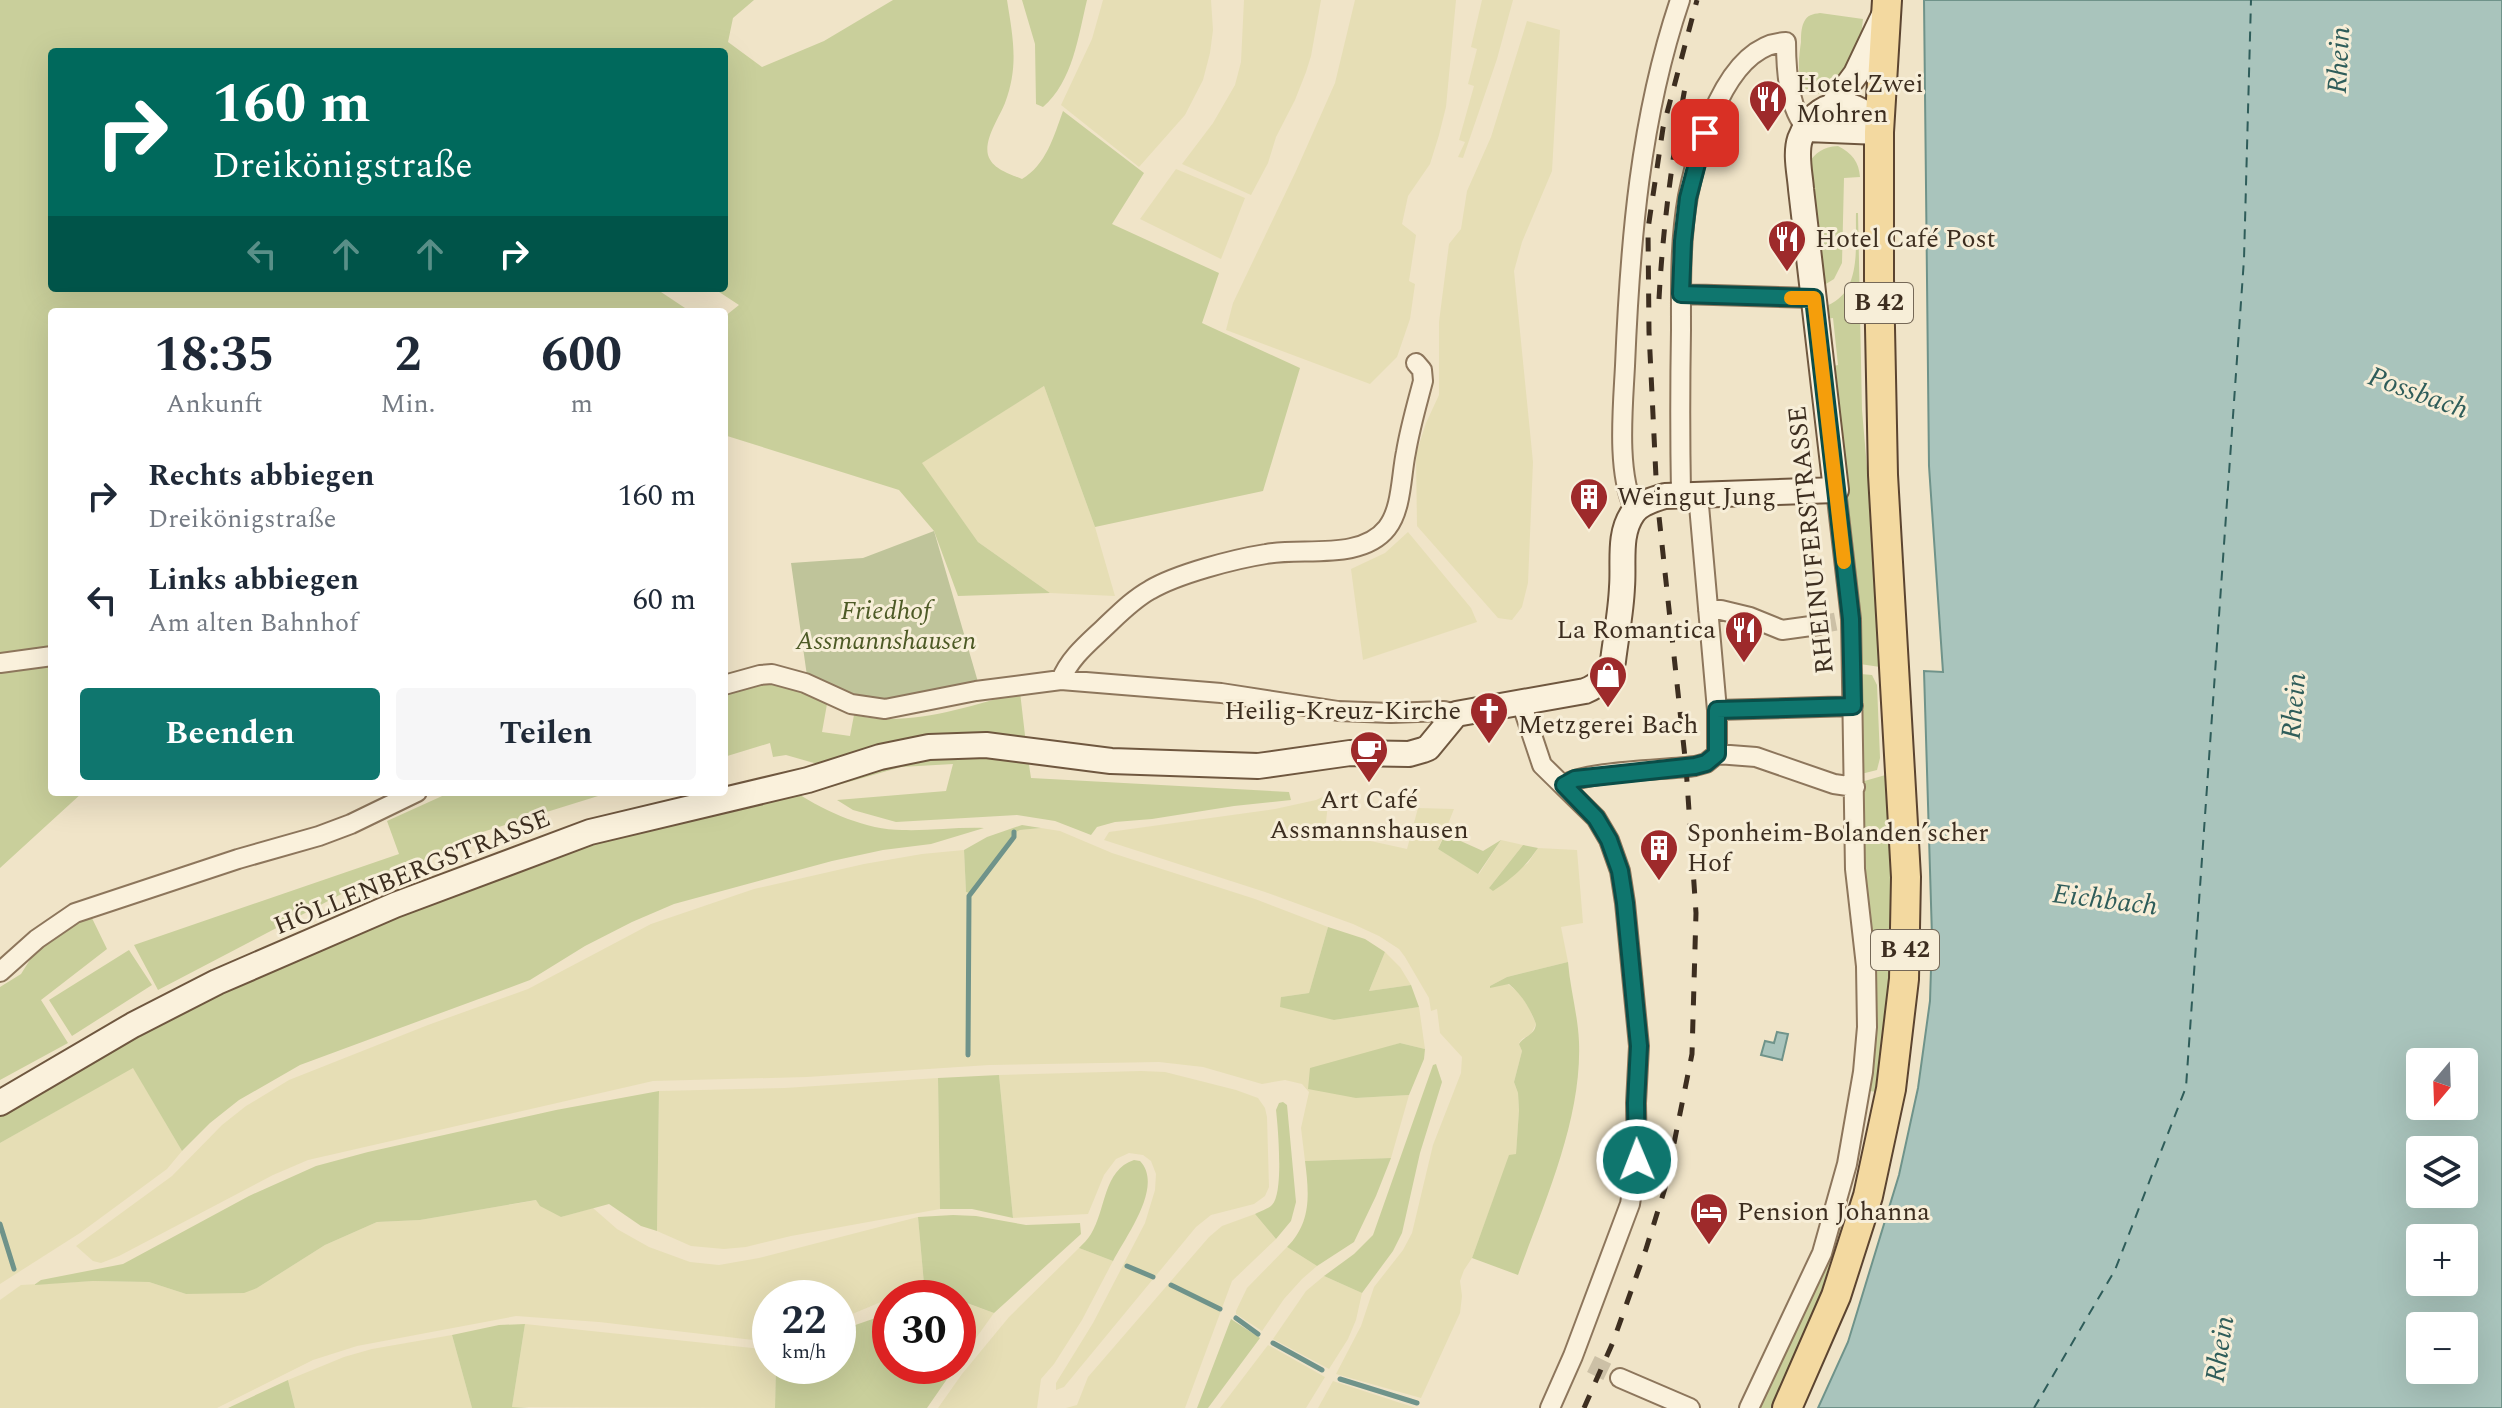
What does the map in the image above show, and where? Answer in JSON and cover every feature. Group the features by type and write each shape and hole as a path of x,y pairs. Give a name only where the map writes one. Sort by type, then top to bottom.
{"main road":[{"path":"1807,129 1816,115 1833,105 1856,74 1887,5"},
{"name":"B 42","path":"1787,1408 1836,1296 1868,1196 1891,1089 1904,979 1906,877 1883,475 1879,279 1879,132 1887,5"},
{"path":"1807,129 1879,132 1866,113 1857,108 1833,105"},
{"name":"RHEINUFERSTRASSE","path":"1807,129 1798,152 1836,490"},
{"path":"1456,714 1585,691 1597,686 1609,672 1613,661 1623,586 1625,531 1635,510 1657,498 1689,494 1836,490"},
{"name":"HÖLLENBERGSTRASSE","path":"0,1103 133,1025 217,982 395,905 590,832 808,780 880,757 929,747 986,745 1111,761 1258,766 1337,754 1409,754 1428,748 1456,714"}],"street":[{"path":"1635,510 1627,493 1624,471 1623,396 1634,220 1658,73 1680,0"},
{"path":"1717,754 1717,710 1708,610 1680,431 1681,294 1688,198 1705,133 1720,99 1744,62 1765,46 1786,42 1791,90 1800,122 1807,129"},
{"path":"1681,294 1814,298"},
{"path":"1061,680 1069,663 1087,644 1131,603 1151,589 1179,577 1267,553 1356,548 1376,539 1395,515 1406,449 1423,381 1422,370 1416,363"},
{"name":"RHEINUFERSTRASSE","path":"1749,1408 1822,1253 1847,1164 1861,1087 1867,1027 1866,966 1855,869 1853,706 1836,490"},
{"path":"1708,610 1750,617 1782,630 1818,625"},
{"path":"0,663 48,657"},
{"path":"728,684 772,674 805,683 851,704 885,709 976,691 1061,680 1221,693 1338,711 1444,711 1456,714"},
{"path":"1521,702 1539,760 1596,818 1609,840 1620,871 1639,1046 1635,1179 1622,1227 1550,1408"},
{"path":"1717,710 1853,706"},
{"path":"1564,785 1575,779 1695,766 1706,763 1717,754 1756,757 1834,784 1855,787"},
{"path":"0,972 37,939 75,913 238,859 319,836 409,796"},
{"path":"1573,1356 1591,1364"},
{"path":"1620,1378 1690,1408"}],"shaded area":[{"path":"1103,0 1211,0 1213,30 1203,80 1185,115 1139,167 1061,105 1092,39"},
{"path":"1244,0 1321,0 1306,72 1276,137 1268,163 1251,195 1182,164 1213,123 1235,85 1241,62"},
{"path":"1355,0 1456,0 1446,107 1430,164 1408,196 1402,224 1416,235 1409,281 1415,284 1410,319 1397,357 1370,384 1226,330 1233,303 1335,83"},
{"path":"1482,0 1513,0 1497,59 1463,158 1458,157 1465,142 1459,140 1474,86 1468,84 1477,49 1471,47"},
{"path":"1527,21 1560,30 1552,171 1522,242 1514,271 1533,462 1528,583 1522,607 1512,620 1498,618 1417,526 1416,454 1439,395 1439,322 1449,244 1461,229 1467,191 1491,137"},
{"path":"1176,169 1245,198 1221,259 1140,219"},
{"path":"1044,386 1095,527 1115,596 1050,593 978,542 921,463"},
{"path":"1408,532 1471,608 1477,622 1363,660 1351,569 1385,553"},
{"path":"1329,794 1325,831 1407,849 1418,808 1454,809 1438,849 1479,874 1501,840 1523,845 1489,888 1528,863 1538,848 1577,850 1583,923 1561,927 1568,962 1507,977 1490,986 1508,984 1519,993 1536,1024 1531,1034 1519,1043 1522,1051 1514,1082 1519,1110 1516,1155 1495,1195 1472,1258 1464,1270 1460,1281 1460,1313 1421,1398 1336,1374 1361,1326 1374,1287 1403,1250 1412,1233 1433,1145 1461,1073 1462,1057 1440,1033 1437,1009 1431,1011 1429,998 1399,949 1379,936 1265,892 1104,840 1109,832 1275,809"},
{"path":"1041,828 1060,831 1112,853 1255,899 1328,927 1309,993 1281,997 1334,1020 1419,1007 1425,1049 1400,1043 1365,1054 1356,1098 1409,1095 1391,1158 1305,1161 1301,1128 1309,1092 1302,1084 1285,1080 1262,1084 1203,1067 1159,1062 989,1065 807,1077 653,1081 308,1160 101,1263 93,1261 76,1246 172,1176 222,1125 246,1106 289,1080 528,989 651,924 754,889 864,864 964,850 966,892 969,893 1014,833"},
{"path":"1385,952 1400,967 1411,985 1369,991"},
{"path":"133,1067 182,1151 167,1169 80,1233 0,1284 0,1143"},
{"path":"1165,1072 1258,1098 1267,1117 1269,1187 1265,1196 1254,1204 1211,1215 1196,1227 1064,1387 1056,1390 1056,1383 1093,1323 1145,1223 1155,1190 1156,1174 1151,1161 1143,1155 1129,1153 1116,1159 1104,1175 1088,1214 1013,1218 999,1075"},
{"path":"938,1078 940,1209 724,1249 691,1246 657,1231 659,1091 785,1088"},
{"path":"537,1200 561,1217 593,1208 617,1229 649,1247 690,1262 719,1265 759,1258 918,1217 924,1280 872,1280 872,1306 856,1312 856,1280 752,1280 752,1340 516,1316 357,1346 313,1360 217,1408 0,1408 0,1300 21,1285 149,1282 186,1294 257,1288 325,1245 377,1222 420,1220"},
{"path":"1255,1214 1276,1239 1232,1281 1185,1408 1066,1408 1077,1405 1088,1377 1209,1237 1222,1226"},
{"path":"1287,1247 1317,1266 1284,1299 1262,1331 1236,1311 1247,1288"},
{"path":"1079,1248 1113,1261 1082,1320 1041,1379 1037,1408 938,1408 955,1384 976,1384 976,1357 1009,1317"},
{"path":"1324,1276 1362,1293 1348,1339 1329,1369 1273,1339 1306,1291"},
{"path":"976,1306 994,1313 976,1338"},
{"path":"525,1324 752,1348 752,1384 776,1384 775,1408 512,1407"},
{"path":"452,1335 472,1408 295,1408 288,1380 372,1349"},
{"path":"1268,1345 1325,1377 1306,1408 1220,1408"},
{"path":"1333,1381 1416,1408 1318,1408"}],"green space":[{"path":"0,0 754,0 733,18 728,42 762,67 824,41 893,0 1007,0 1013,40 1012,77 1005,103 988,142 988,155 993,164 1022,179 1030,173 1048,149 1063,111 1144,173 1112,224 1219,273 1202,323 1300,368 1263,491 1095,527 1044,386 922,463 978,542 1050,593 958,596 934,531 899,490 728,436 728,314 739,305 719,292 728,292 728,48 48,48 48,292 661,292 685,308 48,308 48,796 79,796 0,868"},
{"path":"1022,0 1087,0 1068,71 1043,107 1036,104 1035,44"},
{"path":"1820,13 1863,19 1858,61 1828,93 1817,94 1803,85 1799,60 1804,22 1809,16"},
{"path":"1838,146 1854,158 1860,177 1844,178 1842,263 1834,279 1821,287 1808,164 1820,151"},
{"path":"1856,213 1862,410 1879,608 1880,667 1860,664 1859,599 1829,367 1838,365 1833,318 1824,319 1823,307 1836,301 1851,281 1856,255"},
{"name":"Friedhof Assmannshausen","path":"934,531 978,682 891,699 866,698 807,676 791,563 863,558"},
{"path":"1861,674 1872,675 1877,685 1880,758 1877,770 1861,774"},
{"path":"763,682 781,683 827,704 822,732 850,736 854,715 895,719 916,717 1020,692 1026,744 821,765 786,755 773,757 770,743 728,756 728,694"},
{"path":"978,754 1028,758 1031,778 1289,792 1291,800 1115,822 1097,827 1091,835 1055,821 1017,815 896,822 853,810 837,800 946,791 953,764 901,767 831,787 828,784 901,759"},
{"path":"1889,774 1893,914 1890,996 1876,1092 1870,1091 1876,1023 1875,952 1862,873 1861,782"},
{"path":"797,793 834,813 875,827 912,830 984,828 931,844 832,861 674,904 585,946 530,980 300,1065 239,1100 182,1151 133,1068 0,1143 0,1113 193,1003 340,939 539,861 643,830"},
{"path":"442,796 598,796 463,838 465,845 351,889 158,990 134,945 399,854 387,821"},
{"path":"1022,825 1041,828 1014,833 974,889 966,892 964,850 987,837"},
{"path":"1445,834 1483,851 1501,840 1478,874 1438,849"},
{"path":"1523,845 1538,848 1518,872 1493,891 1489,888"},
{"path":"90,914 107,949 41,1000 68,1043 0,1080 0,987 21,974 33,955 56,933"},
{"path":"1328,927 1365,939 1385,952 1369,991 1411,985 1419,1007 1334,1020 1280,1007 1281,997 1309,993"},
{"path":"129,950 152,985 72,1036 49,1000"},
{"path":"1568,962 1579,1042 1574,1101 1550,1190 1518,1275 1472,1258 1509,1155 1516,1154 1519,1110 1514,1082 1522,1051 1519,1044 1534,1031 1536,1024 1525,1002 1509,984 1490,986 1507,977"},
{"path":"1400,1043 1425,1049 1409,1095 1356,1098 1308,1089 1310,1068"},
{"path":"1436,1064 1442,1082 1420,1153 1402,1233 1393,1251 1362,1293 1324,1276 1373,1235 1433,1065"},
{"path":"999,1075 1013,1218 972,1209 940,1209 938,1078"},
{"path":"659,1091 657,1231 641,1226 609,1204 561,1217 540,1206 536,1200 420,1220 377,1222 325,1245 244,1293 186,1294 149,1282 93,1281 34,1285 41,1280 123,1264 249,1196 316,1166 556,1110"},
{"path":"1283,1102 1287,1105 1296,1202 1291,1221 1276,1239 1255,1214 1270,1206 1276,1198 1279,1160 1276,1110"},
{"path":"1391,1158 1354,1242 1317,1266 1287,1247 1305,1217 1308,1196 1305,1161"},
{"path":"1134,1160 1140,1161 1146,1171 1148,1184 1134,1225 1113,1261 1079,1248 1096,1224 1116,1172"},
{"path":"976,1216 1026,1225 1080,1223 1081,1234 994,1313 976,1306 976,1280 924,1280 918,1217"},
{"path":"1840,1220 1843,1221 1823,1286 1776,1408 1758,1408 1819,1283"},
{"path":"872,1319 872,1384 944,1384 927,1408 775,1408 776,1384 856,1384 856,1325"},
{"path":"1231,1319 1260,1338 1208,1408 1197,1408"},
{"path":"525,1324 512,1407 529,1408 472,1408 452,1335 499,1325"},
{"path":"288,1380 295,1408 228,1408"}],"water":[{"path":"1924,0 2502,0 2502,1408 1818,1408 1848,1342 1899,1175 1918,1088 1930,1001 1932,937 1924,671 1943,672 1929,466"},
{"path":"1777,1032 1788,1034 1782,1060 1761,1055 1765,1041 1774,1043"}],"waterway":[{"path":"968,1055 969,896 1014,837 1014,832"},
{"path":"0,1224 14,1269"},
{"path":"1127,1266 1153,1277"},
{"path":"1171,1285 1220,1309"},
{"path":"1236,1318 1258,1334"},
{"path":"1273,1343 1322,1370"},
{"path":"1340,1379 1417,1403"}],"ferry route":[{"path":"2034,1408 2115,1270 2186,1087 2244,259 2251,0"}],"tunnel":[{"path":"1818,625 1839,621"},
{"path":"1591,1364 1620,1378"}],"railway":[{"path":"1584,1408 1613,1342 1665,1188 1692,1054 1696,913 1686,767 1657,498 1649,332 1648,229 1663,128 1697,0"},
{"path":"1659,299 1669,188 1687,77"}],"slow traffic":[{"path":"1791,298 1814,298 1844,562"}],"place":[{"name":"Hotel Zwei Mohren","path":"1768,133"},
{"name":"Hotel Café Post","path":"1787,273"},
{"name":"Weingut Jung","path":"1589,531"},
{"name":"La Romantica","path":"1744,664"},
{"name":"Metzgerei Bach","path":"1608,709"},
{"name":"Heilig-Kreuz-Kirche","path":"1489,745"},
{"name":"Art Café Assmannshausen","path":"1369,784"},
{"name":"Sponheim-Bolanden’scher Hof","path":"1659,882"},
{"name":"Pension Johanna","path":"1709,1246"}],"route":[{"path":"1637,1160 1639,1046 1620,871 1609,840 1596,818 1564,785 1575,779 1706,763 1717,754 1717,710 1853,706 1851,619 1814,298 1681,294 1688,198 1705,133"}],"water label":[{"name":"Rhein","path":"2339,60"},
{"name":"Possbach","path":"2418,393"},
{"name":"Rhein","path":"2294,706"},
{"name":"Eichbach","path":"2105,900"},
{"name":"Rhein","path":"2220,1349"}]}
